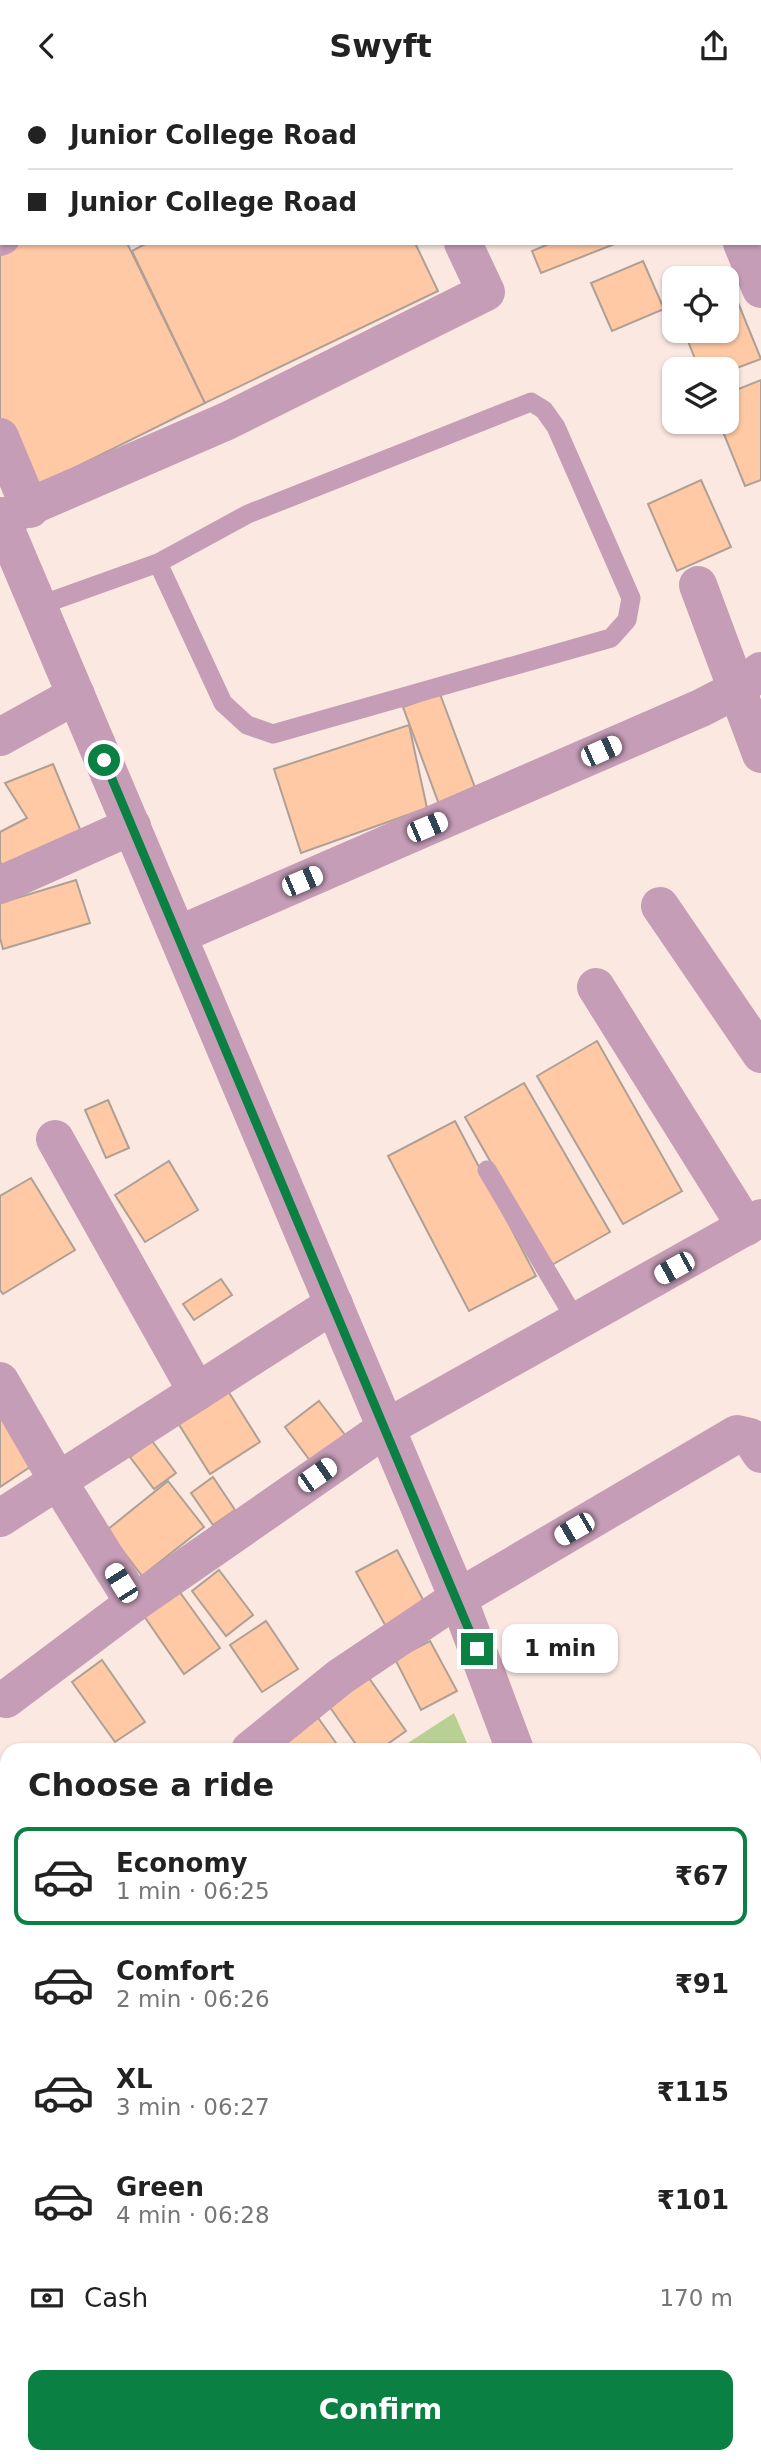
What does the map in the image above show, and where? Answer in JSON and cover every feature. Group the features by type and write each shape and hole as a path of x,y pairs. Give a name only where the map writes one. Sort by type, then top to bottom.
{"street":[{"path":"10,515 227,421 486,292 464,245"},
{"path":"743,245 761,289"},
{"path":"0,437 10,515 38,606 458,1598 512,1743"},
{"path":"698,585 749,680 761,754"},
{"path":"177,935 749,680"},
{"path":"0,737 76,695"},
{"path":"0,885 132,826"},
{"path":"660,906 761,1054"},
{"path":"6,1699 134,1603 386,1428 754,1223 596,987"},
{"path":"55,1139 197,1392"},
{"path":"0,1518 334,1304"},
{"path":"0,1381 134,1603"},
{"path":"259,1743 340,1677 458,1598 737,1434 750,1437 761,1454"}],"lane":[{"path":"38,606 158,563 248,515 531,403 544,411 556,427 631,598 627,620 611,638 273,734 247,725 223,703 158,563"},
{"path":"487,1170 577,1322"}],"green space":[{"path":"454,1713 467,1743 408,1743"}],"building":[{"path":"7,245 128,245 205,403 30,490 0,420 0,248"},
{"path":"143,245 416,245 438,291 205,403 132,251"},
{"path":"546,245 612,245 541,273 532,251"},
{"path":"643,261 662,310 612,331 591,283"},
{"path":"739,305 761,359 739,367 739,357 694,357 689,343 739,343"},
{"path":"761,380 761,480 745,486 724,434 739,434 739,389"},
{"path":"701,480 731,547 677,571 648,504"},
{"path":"440,694 477,793 440,807 403,707"},
{"path":"409,725 427,808 301,853 274,769"},
{"path":"53,764 84,839 4,872 0,861 0,832 27,818 5,783"},
{"path":"76,880 90,923 3,949 0,938 0,903"},
{"path":"597,1041 682,1191 623,1224 537,1076"},
{"path":"524,1083 610,1232 550,1266 465,1117"},
{"path":"108,1100 129,1148 106,1158 85,1110"},
{"path":"455,1121 536,1276 469,1311 388,1156"},
{"path":"169,1161 198,1210 145,1242 115,1195"},
{"path":"31,1178 75,1250 3,1294 0,1290 0,1196"},
{"path":"221,1279 232,1295 194,1320 183,1304"},
{"path":"228,1391 260,1442 210,1474 178,1423"},
{"path":"319,1401 349,1440 314,1466 285,1427"},
{"path":"0,1410 36,1463 0,1487"},
{"path":"152,1441 176,1473 154,1489 130,1457"},
{"path":"213,1477 235,1510 213,1525 191,1493"},
{"path":"168,1481 204,1527 142,1576 107,1530"},
{"path":"397,1550 430,1613 390,1634 356,1572"},
{"path":"219,1570 253,1615 226,1636 192,1591"},
{"path":"179,1591 220,1648 184,1674 144,1616"},
{"path":"266,1621 298,1669 262,1692 230,1645"},
{"path":"430,1641 457,1691 421,1710 395,1659"},
{"path":"102,1660 145,1722 115,1742 72,1682"},
{"path":"362,1668 406,1731 389,1743 355,1743 322,1696"},
{"path":"311,1708 336,1743 287,1743 278,1731"}],"route":[{"path":"104,760 458,1598 477,1649"}]}
